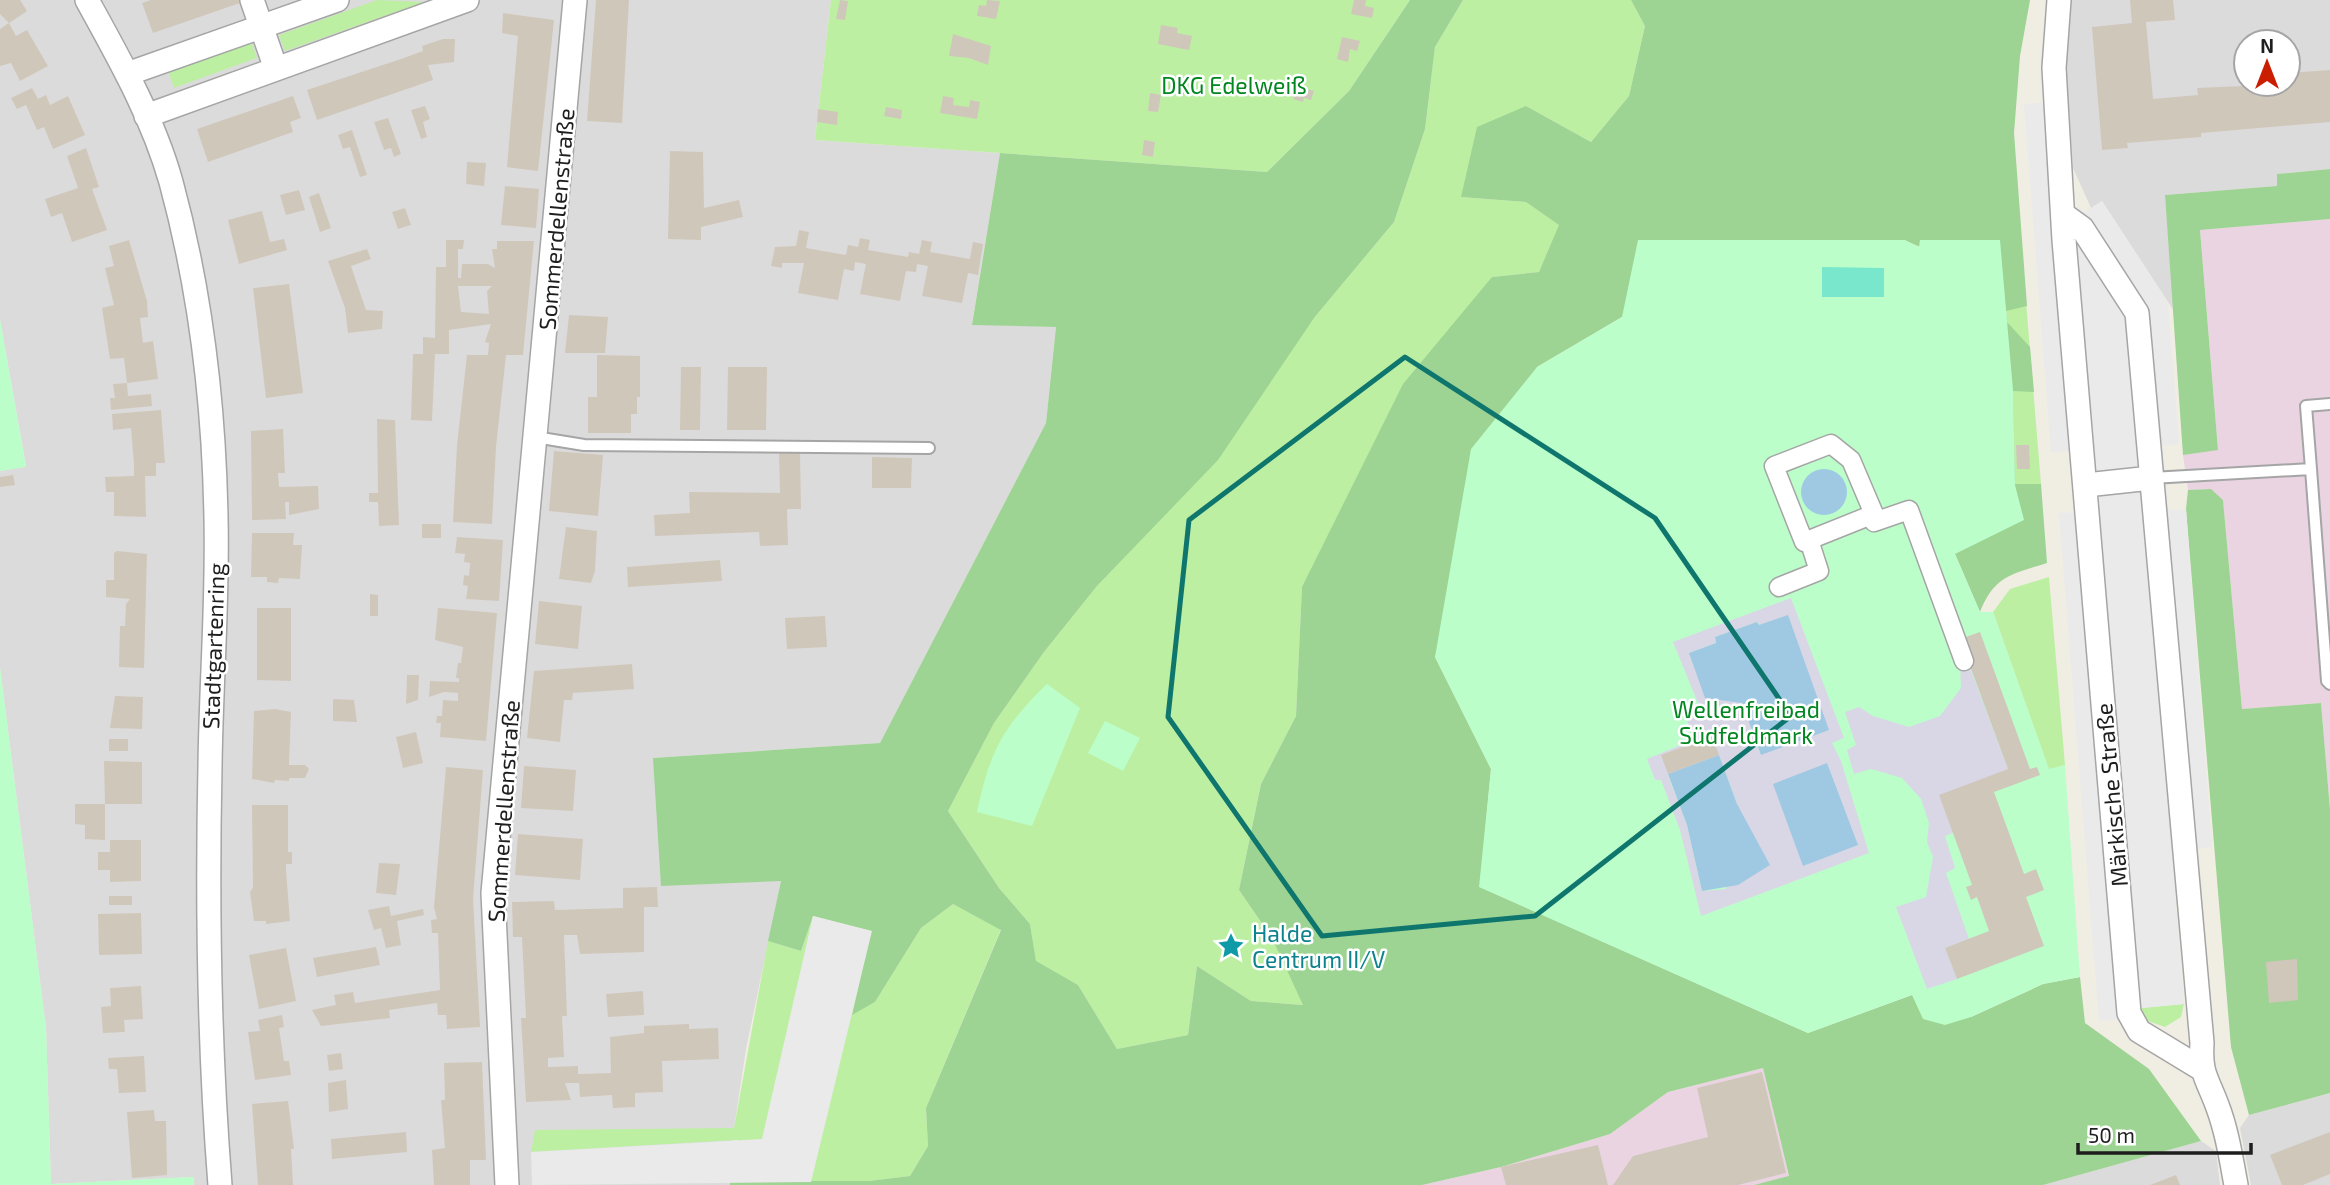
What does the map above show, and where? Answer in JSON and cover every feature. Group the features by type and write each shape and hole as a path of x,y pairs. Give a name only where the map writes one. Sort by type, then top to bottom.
{"street":[{"name":"Stadtgartenring","path":"88,0 127,74 170,179 197,290 212,408 216,521 209,911 220,1185"},
{"path":"252,0 276,69"},
{"path":"127,74 337,0"},
{"path":"146,116 467,0"},
{"name":"Sommerdellenstraße","path":"507,1185 493,893 575,0"},
{"name":"Märkische Straße","path":"2059,0 2054,68 2064,215 2129,1013 2139,1031 2200,1068"},
{"path":"2064,215 2082,228 2137,313 2202,1043 2200,1068 2217,1105 2236,1185"},
{"path":"1831,444 1851,460 1874,514 1870,516 1804,542 1774,466 1831,444"},
{"path":"2086,485 2151,478"},
{"path":"1870,516 1874,522 1909,510 1964,661"},
{"path":"1779,587 1819,571 1809,540"}],"lane":[{"path":"2330,404 2306,406 2327,681 2330,684"},
{"path":"535,437 584,445 929,448"},
{"path":"2151,478 2311,469"}],"highlighted area":[{"path":"1405,357 1655,518 1791,716 1535,916 1322,936 1168,717 1189,520"}],"shaded area":[{"path":"0,0 831,0 815,140 1000,153 972,324 1056,327 1046,423 880,743 653,758 781,881 746,1049 734,1128 730,1185 194,1185 193,1177 51,1184 46,1028 0,668 0,471 26,466 0,320"},
{"path":"2072,0 2330,0 2330,169 2278,174 2278,186 2165,195 2174,311 2102,201 2091,208 2073,168 2066,68"},
{"path":"2044,102 2051,191 2085,212 2102,201 2168,303 2179,444 2163,446 2168,510 2186,509 2212,847 2172,851 2184,1004 2142,1008 2142,1017 2099,1021 2059,513 2077,512 2072,451 2051,452 2024,104"},
{"path":"2330,219 2330,810 2321,703 2242,709 2223,500 2210,489 2188,490 2183,455 2218,449 2200,230"},
{"path":"1791,598 1844,738 1832,743 1841,761 1869,853 1701,916 1680,830 1661,780 1655,780 1647,759 1695,739 1687,721 1702,713 1673,642","holes":["1758,622 1759,625 1761,755 1742,702 1689,653 1716,643 1715,637","1719,755 1737,804 1726,889 1702,891 1687,825 1668,775"]},
{"path":"1967,660 2008,769 1953,833 1945,836 1955,868 1946,873 1969,939 1945,948 1957,979 1927,989 1896,907 1926,897 1933,857 1927,842 1929,823 1921,799 1902,778 1871,769 1854,774 1847,750 1856,745 1845,712 1859,707 1873,716 1909,727 1940,716 1961,688 1960,664"},
{"path":"813,916 872,931 811,1182 532,1185 531,1152 762,1139"},
{"path":"1763,1068 1789,1177 1754,1185 1422,1185 1501,1167 1610,1134 1668,1092"},
{"path":"2330,1093 2330,1185 2251,1185 2240,1128 2249,1115"},
{"path":"2201,1141 2216,1151 2220,1185 2043,1185"}],"green space":[{"path":"377,0 424,2 285,51 279,35"},
{"name":"DKG Edelweiß","path":"831,0 1410,0 1349,91 1267,172 815,140"},
{"path":"1410,0 1463,0 1435,47 1425,129 1394,222 1314,318 1218,460 1097,586 1044,652 994,723 948,811 999,888 1030,924 1036,961 1078,985 1117,1049 1188,1035 1197,966 1251,1001 1303,1005 1272,938 1239,890 1261,784 1296,716 1302,587 1403,384 1492,277 1539,272 1559,225 1526,202 1461,197 1477,127 1526,106 1591,142 1629,96 1645,26 1631,0 2030,0 2020,56 2014,133 2027,306 2006,311 2007,322 2030,347 2034,392 2013,391 2015,484 2041,484 2047,563 2006,578 1991,591 1980,612 1955,554 1920,247 1904,240 1785,240 1622,317 1537,367 1435,657 1491,769 1480,887 1808,1033 1912,995 1971,1017 2043,984 2080,977 2085,1023 2149,1069 2201,1141 2043,1185 1754,1185 1789,1176 1763,1068 1668,1092 1610,1134 1501,1167 1422,1185 730,1185 730,1181 869,1181 910,1176 928,1146 926,1108 1001,930 953,904 921,928 875,1002 852,1015 871,931 813,916 801,951 768,941 781,881 661,886 653,758 880,743 1046,423 1056,327 972,325 1000,153 1267,172 1349,91"},
{"path":"1463,0 1631,0 1645,26 1629,96 1591,142 1526,106 1461,197 1526,202 1560,225 1539,272 1492,277 1302,587 1296,716 1261,784 1239,890 1272,938 1304,1005 1251,1001 1197,966 1188,1035 1117,1049 1078,985 1036,962 1030,924 999,888 948,811 994,723 1044,652 1097,586 1151,529 1314,318 1394,222 1425,129 1435,47"},
{"path":"251,41 257,58 174,88 168,71"},
{"path":"2330,169 2330,219 2200,230 2218,450 2183,455 2165,195 2277,186 2277,174"},
{"name":"Wellenfreibad Südfeldmark","path":"1638,240 1905,240 1919,247 1920,240 2000,240 2013,390 2015,485 2024,520 1955,554 1980,612 1993,612 2049,769 2065,765 2080,977 2043,984 1971,1017 1945,1025 1923,1019 1912,995 1808,1033 1479,887 1491,769 1435,657 1471,449 1537,367 1622,317"},
{"path":"2000,240 2021,241 2041,484 2015,485 2013,390"},
{"path":"1822,267 1884,268 1884,297 1822,297"},
{"path":"0,320 26,467 0,471"},
{"path":"2211,489 2223,500 2242,709 2321,703 2330,810 2330,1093 2249,1115 2231,1047 2186,509 2188,490"},
{"path":"2049,577 2065,765 2049,770 1993,612 2010,589"},
{"path":"0,668 46,1028 51,1184 194,1177 194,1185 0,1185"},
{"path":"1047,684 1080,708 1032,826 977,812 987,772 1000,742 1019,714"},
{"path":"1105,721 1140,738 1123,771 1088,753"},
{"path":"953,904 1001,929 926,1108 928,1146 910,1176 869,1181 730,1181 738,1140 531,1152 535,1130 734,1128 768,941 801,951 813,916 872,931 852,1014 875,1002 921,928"},
{"path":"2184,1004 2181,1017 2165,1027 2148,1021 2141,1008"}],"water":[{"path":"1824,469 1840,476 1847,492 1840,508 1824,515 1808,508 1801,492 1808,476"},
{"path":"1788,615 1829,730 1761,755 1742,703 1705,698 1689,653 1716,643 1715,637 1757,622 1759,625"},
{"path":"1719,755 1737,804 1770,865 1738,885 1702,891 1687,825 1668,774"},
{"path":"1827,763 1858,845 1803,866 1773,784"}],"building":[{"path":"0,0 20,0 27,11 9,23 0,14"},
{"path":"151,0 239,0 240,3 153,33 142,3"},
{"path":"596,0 629,0 622,123 587,121"},
{"path":"840,0 848,1 845,20 836,19"},
{"path":"987,0 1000,1 996,19 977,16 979,5 986,6"},
{"path":"1354,0 1366,0 1365,6 1374,8 1372,18 1351,14"},
{"path":"2130,0 2173,0 2175,20 2146,22 2153,99 2198,95 2197,88 2232,86 2232,98 2302,98 2302,72 2330,70 2330,122 2201,133 2201,137 2127,143 2128,148 2102,150 2092,27 2132,23"},
{"path":"503,13 554,20 538,171 507,167 518,36 502,33"},
{"path":"9,23 16,36 27,30 48,66 20,81 11,63 0,66 0,29"},
{"path":"1161,25 1178,28 1177,33 1192,36 1189,50 1158,44"},
{"path":"953,34 991,46 988,65 969,58 949,56"},
{"path":"1342,37 1360,41 1357,51 1350,49 1348,62 1337,59"},
{"path":"443,39 455,39 454,62 428,65 433,80 317,120 307,90 423,51 422,46"},
{"path":"1170,80 1186,82 1184,95 1168,92"},
{"path":"1297,86 1314,91 1311,100 1304,98 1303,102 1293,99"},
{"path":"32,88 38,99 46,95 50,105 68,96 85,135 53,149 44,127 37,130 26,105 17,109 11,98"},
{"path":"1150,93 1161,95 1158,112 1148,111"},
{"path":"293,96 301,118 290,122 293,132 208,162 197,129"},
{"path":"943,96 954,98 953,105 969,107 970,100 980,102 977,119 940,113"},
{"path":"425,106 430,119 423,122 427,137 421,139 411,110"},
{"path":"886,107 902,110 901,119 884,116"},
{"path":"818,109 838,112 837,125 817,122"},
{"path":"388,118 401,154 394,157 391,148 384,150 374,122"},
{"path":"352,130 367,175 360,177 350,147 343,149 338,135"},
{"path":"1144,140 1155,142 1153,157 1142,155"},
{"path":"86,148 99,187 92,189 107,230 72,242 62,213 51,217 45,199 78,188 67,156"},
{"path":"670,151 703,152 704,208 739,200 743,217 701,227 701,240 668,239"},
{"path":"467,162 486,163 484,186 466,184"},
{"path":"505,186 539,189 536,228 501,225"},
{"path":"299,190 305,210 286,215 280,195"},
{"path":"319,193 331,228 320,232 309,197"},
{"path":"405,208 411,225 398,229 392,212"},
{"path":"262,211 270,242 284,239 287,250 239,264 228,220"},
{"path":"799,230 809,232 806,248 846,255 848,245 858,247 860,238 870,240 868,250 908,257 909,252 919,254 922,240 932,242 930,252 970,259 973,242 983,244 978,275 968,273 962,303 922,296 928,266 917,264 916,272 906,271 900,301 860,294 866,264 855,262 854,271 844,269 838,300 798,293 804,263 782,263 782,268 771,266 775,247 796,246"},
{"path":"129,240 147,301 148,317 140,318 143,343 153,341 158,379 127,383 124,358 110,359 102,308 114,305 105,268 114,266 109,246"},
{"path":"446,240 464,240 463,249 458,249 458,278 461,278 462,264 488,264 495,268 492,249 497,249 497,241 534,241 523,355 506,355 496,447 492,524 453,522 457,445 467,355 488,355 489,343 485,342 491,324 449,330 449,354 435,354 432,421 411,420 413,354 423,354 423,337 435,338 436,267 446,267","holes":["458,286 492,286 487,291 489,314 461,312"]},
{"path":"367,249 371,259 351,266 366,310 383,311 382,329 348,333 345,308 328,261"},
{"path":"289,284 303,393 266,398 253,288"},
{"path":"569,315 608,317 605,353 565,353"},
{"path":"597,355 640,356 640,397 637,397 637,414 631,414 631,433 588,433 588,397 597,397"},
{"path":"681,367 701,367 700,430 680,430"},
{"path":"728,367 767,367 766,430 727,430"},
{"path":"127,383 128,396 151,394 152,406 111,410 110,398 115,398 113,384"},
{"path":"161,410 165,463 156,463 156,476 145,476 146,517 114,516 114,492 106,492 105,477 134,476 134,464 131,428 113,430 112,414"},
{"path":"377,419 395,420 399,525 379,526 378,502 369,502 369,493 378,493"},
{"path":"283,429 285,473 278,473 279,487 318,486 319,509 289,515 289,502 285,502 286,519 252,520 251,431"},
{"path":"2016,445 2029,445 2030,469 2017,469"},
{"path":"554,451 603,455 598,516 549,511"},
{"path":"779,452 800,452 801,509 787,509 788,545 760,546 759,532 655,536 654,515 690,513 689,492 780,493"},
{"path":"872,457 912,458 911,488 872,488"},
{"path":"13,475 15,485 0,487 0,477"},
{"path":"422,524 441,524 441,538 422,538"},
{"path":"566,527 597,531 595,571 591,583 559,579"},
{"path":"252,533 294,533 293,545 302,545 300,579 279,578 278,583 267,582 267,577 251,577"},
{"path":"457,537 503,540 499,601 466,599 468,586 463,585 464,575 469,576 470,563 464,562 465,554 455,553"},
{"path":"114,553 147,554 144,668 119,667 120,626 125,626 126,604 130,599 106,597 106,580 114,580"},
{"path":"720,560 722,581 628,587 627,567"},
{"path":"370,594 378,595 378,616 370,616"},
{"path":"539,601 582,606 578,649 535,644"},
{"path":"257,608 291,608 291,681 257,680"},
{"path":"438,608 497,613 486,741 440,737 441,723 436,723 437,716 442,716 443,700 458,701 458,693 444,692 429,697 430,681 459,682 459,678 456,678 463,647 435,640"},
{"path":"825,616 827,647 787,649 785,618"},
{"path":"1980,632 2030,769 2037,767 2040,775 1994,792 2024,874 2036,869 2044,890 2026,897 2044,946 1957,979 1945,948 1989,931 1977,897 1971,900 1966,887 1972,885 1939,795 2008,769 1960,639"},
{"path":"632,664 634,689 573,693 572,700 564,700 560,742 527,738 534,671"},
{"path":"407,675 419,675 418,700 406,704"},
{"path":"115,696 143,697 142,729 110,728"},
{"path":"333,699 354,700 357,722 333,721"},
{"path":"275,709 291,712 289,765 305,765 309,769 305,778 275,780 274,783 252,779 254,711"},
{"path":"416,732 423,763 403,768 396,737"},
{"path":"1712,736 1719,755 1668,774 1661,755"},
{"path":"109,739 128,739 128,751 109,751"},
{"path":"104,761 142,762 142,804 105,804"},
{"path":"524,766 576,770 573,811 521,808"},
{"path":"446,767 483,770 473,899 480,1027 447,1029 446,1015 438,1015 437,1003 389,1010 390,1018 321,1026 312,1010 336,1005 334,995 353,992 355,1003 440,990 438,933 432,933 431,920 437,919 434,907"},
{"path":"75,804 105,804 105,840 85,839 85,825 75,824"},
{"path":"252,805 288,805 288,852 292,852 292,864 286,864 290,921 266,924 266,921 254,921 250,892 253,888"},
{"path":"518,834 583,839 580,880 515,875"},
{"path":"110,840 141,840 141,881 110,882 110,870 98,870 98,852 110,852"},
{"path":"379,863 400,864 396,895 376,893"},
{"path":"657,887 658,907 644,907 644,952 580,954 577,935 564,935 567,1016 562,1016 564,1057 548,1058 548,1067 578,1066 578,1074 611,1073 610,1037 644,1033 644,1026 689,1024 689,1029 718,1028 719,1059 662,1061 663,1092 635,1093 635,1107 613,1108 612,1095 580,1097 579,1083 565,1083 571,1100 526,1102 521,1018 526,1018 522,937 513,937 512,902 554,901 555,910 623,908 623,888"},
{"path":"109,896 132,896 132,905 109,905"},
{"path":"389,906 391,916 423,909 424,915 397,921 401,945 386,948 381,928 374,930 368,910"},
{"path":"141,913 142,954 99,955 98,914"},
{"path":"376,947 380,965 317,977 313,958"},
{"path":"286,948 296,1001 259,1009 249,955"},
{"path":"2297,959 2298,1000 2269,1003 2266,962"},
{"path":"141,986 143,1019 124,1020 125,1032 103,1033 101,1007 111,1006 110,988"},
{"path":"643,991 644,1015 608,1017 606,994"},
{"path":"282,1015 284,1027 279,1028 284,1061 289,1061 291,1075 255,1080 248,1032 260,1031 258,1020"},
{"path":"341,1053 343,1069 329,1071 327,1055"},
{"path":"144,1056 146,1092 119,1093 117,1069 109,1069 108,1058"},
{"path":"482,1062 486,1160 470,1160 470,1185 434,1185 432,1150 445,1148 441,1100 445,1100 444,1063"},
{"path":"1762,1072 1786,1173 1738,1185 1613,1185 1633,1156 1708,1137 1697,1088"},
{"path":"346,1080 348,1109 329,1112 328,1083"},
{"path":"288,1101 294,1149 291,1149 293,1185 258,1185 252,1104"},
{"path":"154,1110 155,1121 166,1121 167,1175 132,1178 127,1112"},
{"path":"406,1132 407,1152 332,1159 331,1139"},
{"path":"2330,1132 2330,1174 2303,1185 2282,1185 2270,1155"},
{"path":"1598,1145 1608,1185 1506,1185 1501,1167"},
{"path":"2176,1175 2180,1185 2150,1185"}],"place":[{"name":"Halde Centrum II/V","path":"1231,946"}]}
